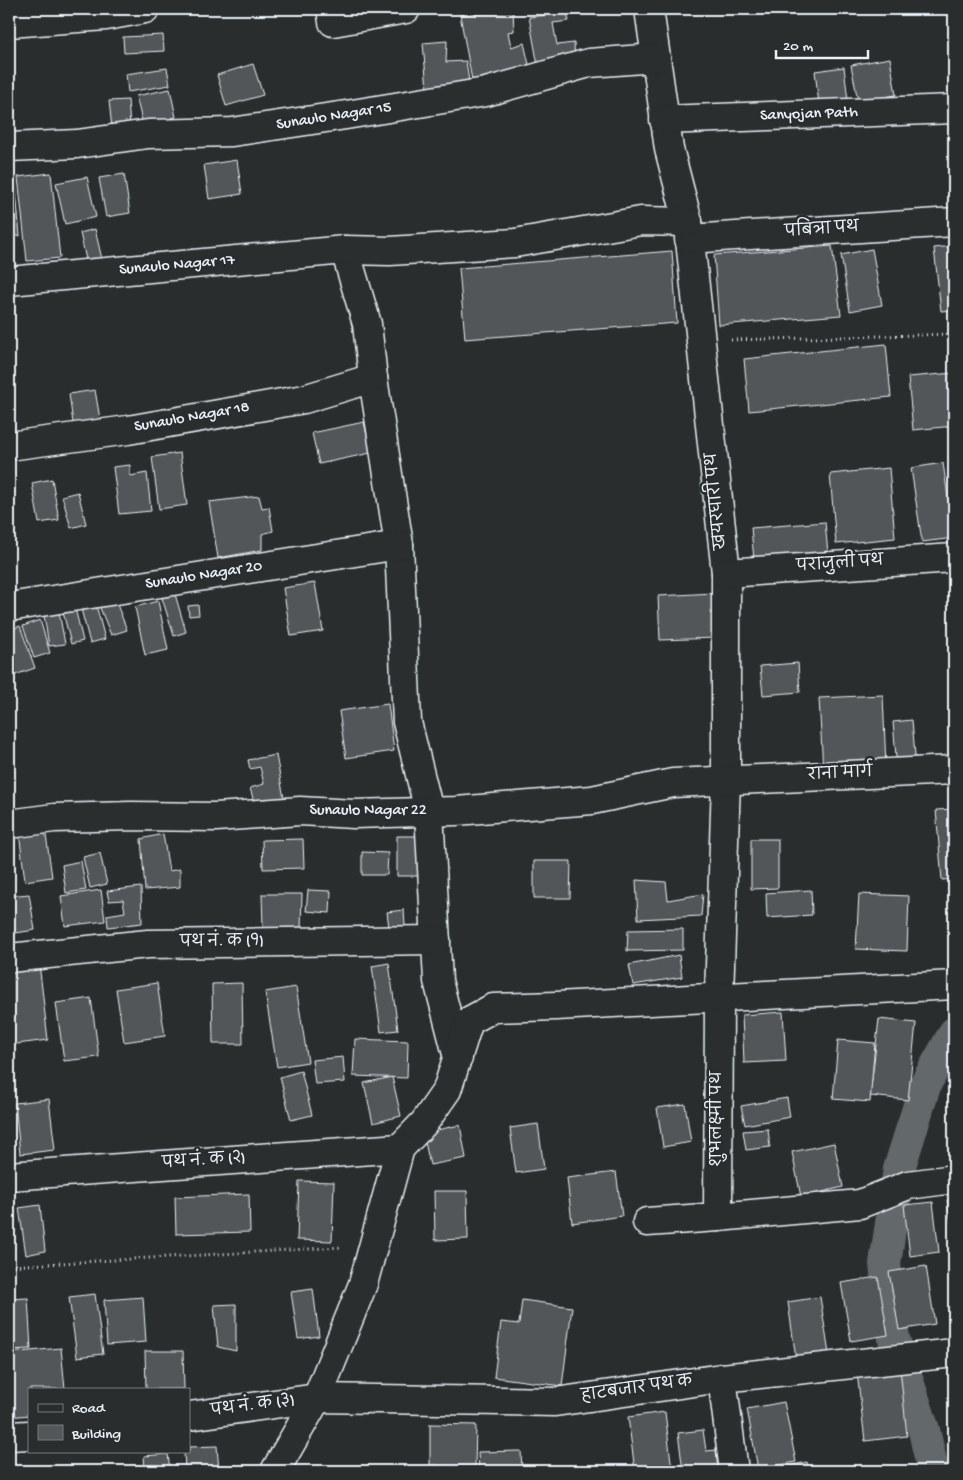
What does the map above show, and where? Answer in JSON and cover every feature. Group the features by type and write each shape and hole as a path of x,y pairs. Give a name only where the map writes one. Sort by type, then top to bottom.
{"street":[{"path":"9,23 106,16 145,9"},
{"path":"331,9 333,22 406,9"},
{"name":"खयरघारी पथ","path":"648,9 669,149 688,231 726,573 726,780"},
{"name":"Sunaulo Nagar 15","path":"9,148 77,144 148,134 232,132 346,116 486,92 590,63 656,58"},
{"name":"Sanyojan Path","path":"664,120 954,109"},
{"name":"पबित्रा पथ","path":"345,250 390,251 515,243 641,221 688,231 954,222"},
{"path":"345,250 367,324 373,378 399,545 407,722 430,812 438,981 458,1058"},
{"name":"Sunaulo Nagar 17","path":"9,281 345,250"},
{"name":"Sunaulo Nagar 18","path":"9,446 128,430 304,399 373,378"},
{"name":"Sunaulo Nagar 20","path":"9,607 399,545"},
{"name":"पराजुली पथ","path":"726,573 954,558"},
{"name":"राना मार्ग","path":"726,780 954,770"},
{"name":"Sunaulo Nagar 22","path":"9,824 54,818 131,816 216,817 300,811 354,814 456,811 592,800 673,784 726,780"},
{"name":"शुभलक्ष्मी पथ","path":"718,1218 719,997 726,780"},
{"name":"पथ नं. क (१)","path":"9,958 148,944 436,940"},
{"path":"275,1471 317,1398 363,1284 400,1148 424,1124 447,1090 469,1021 493,1008 954,985"},
{"name":"पथ नं. क (२)","path":"9,1176 400,1148"},
{"path":"647,1222 718,1218 860,1204 897,1189 954,1179"},
{"name":"हाटबजार पथ क","path":"317,1398 555,1402 722,1378 954,1352"},
{"path":"722,1378 734,1471"},
{"name":"पथ नं. क (३)","path":"190,1416 317,1398"},
{"path":"9,1436 28,1435"}],"path":[{"path":"700,341 954,334"},
{"path":"9,1266 375,1245"}],"building":[{"path":"544,9 566,9 569,21 553,23 557,45 574,43 575,65 539,71 529,17 547,15"},
{"path":"513,11 514,31 508,32 511,47 524,43 530,69 472,80 460,15"},
{"path":"163,35 164,51 124,53 123,37"},
{"path":"447,41 446,62 466,61 469,82 427,89 423,43"},
{"path":"890,58 896,95 858,101 851,65"},
{"path":"253,64 263,95 226,106 217,75"},
{"path":"844,67 848,101 819,104 815,71"},
{"path":"167,68 170,85 128,92 126,74"},
{"path":"170,89 176,117 143,125 136,96"},
{"path":"128,100 130,127 112,128 109,101"},
{"path":"237,160 242,194 209,199 204,165"},
{"path":"51,173 60,258 27,261 18,177"},
{"path":"124,174 130,213 106,217 99,178"},
{"path":"87,177 96,217 65,224 56,183"},
{"path":"15,180 20,236 9,236 9,181"},
{"path":"95,229 103,264 88,268 80,233"},
{"path":"832,246 841,315 719,325 714,255"},
{"path":"954,246 954,310 941,311 934,248"},
{"path":"872,249 882,305 850,311 841,255"},
{"path":"672,251 677,323 465,339 459,268"},
{"path":"886,344 891,397 749,411 744,359"},
{"path":"954,373 954,426 913,430 908,377"},
{"path":"95,390 100,419 73,423 69,394"},
{"path":"364,422 371,453 319,464 312,433"},
{"path":"180,453 187,505 159,509 152,457"},
{"path":"943,463 954,538 922,542 911,468"},
{"path":"130,465 130,476 147,473 151,511 119,514 113,467"},
{"path":"889,468 895,538 836,544 830,474"},
{"path":"52,479 59,520 39,523 32,483"},
{"path":"78,492 86,524 71,528 62,496"},
{"path":"259,496 262,508 269,507 273,531 262,534 262,550 218,558 209,502"},
{"path":"825,522 828,554 754,560 751,528"},
{"path":"315,583 323,631 291,636 283,588"},
{"path":"714,593 716,638 660,640 658,596"},
{"path":"175,594 186,632 174,636 162,598"},
{"path":"114,597 127,630 111,635 98,603"},
{"path":"158,601 168,650 145,655 135,607"},
{"path":"96,605 105,639 90,643 81,609"},
{"path":"198,605 199,615 189,616 188,606"},
{"path":"75,608 83,641 71,644 63,612"},
{"path":"59,612 65,644 49,646 44,615"},
{"path":"40,620 50,653 34,658 23,626"},
{"path":"20,626 35,668 15,675 9,656 9,630"},
{"path":"798,663 800,692 763,695 760,666"},
{"path":"883,695 886,767 823,770 819,698"},
{"path":"388,704 394,751 346,758 339,711"},
{"path":"912,720 916,767 897,768 893,722"},
{"path":"276,755 285,804 256,809 250,788 264,784 260,767 250,769 248,760"},
{"path":"954,809 954,879 942,880 936,810"},
{"path":"45,828 52,877 25,881 19,832"},
{"path":"163,834 169,871 180,869 180,887 145,890 141,839"},
{"path":"397,836 425,836 424,876 397,876"},
{"path":"303,839 304,868 263,869 262,840"},
{"path":"751,839 778,839 778,888 751,889"},
{"path":"362,852 388,853 387,875 362,875"},
{"path":"100,853 107,884 90,888 83,857"},
{"path":"81,861 86,890 66,893 62,865"},
{"path":"534,861 571,861 570,898 534,898"},
{"path":"636,880 666,882 668,900 703,894 701,916 638,919"},
{"path":"141,887 142,923 108,927 107,915 125,912 123,900 109,901 107,891"},
{"path":"101,890 105,921 65,926 61,896"},
{"path":"308,890 331,891 330,913 306,911"},
{"path":"811,890 812,915 767,918 766,893"},
{"path":"29,894 35,930 9,934 9,896"},
{"path":"262,894 302,894 301,929 263,928"},
{"path":"859,894 909,896 907,951 856,949"},
{"path":"404,910 405,926 389,927 387,912"},
{"path":"683,929 683,950 627,951 628,930"},
{"path":"679,955 682,977 633,985 629,965"},
{"path":"39,963 48,1040 9,1045 9,967"},
{"path":"389,963 398,1030 381,1032 372,966"},
{"path":"157,983 165,1036 124,1042 116,989"},
{"path":"242,983 243,1044 213,1044 212,984"},
{"path":"296,987 308,1062 277,1067 265,992"},
{"path":"91,998 99,1057 64,1061 56,1003"},
{"path":"783,1012 786,1061 744,1063 742,1015"},
{"path":"879,1019 916,1023 908,1100 870,1096"},
{"path":"355,1039 408,1041 407,1078 353,1076"},
{"path":"838,1040 875,1043 870,1102 833,1099"},
{"path":"343,1057 345,1082 315,1084 312,1060"},
{"path":"301,1071 312,1115 291,1120 280,1077"},
{"path":"392,1077 401,1116 373,1123 364,1083"},
{"path":"787,1098 790,1117 745,1125 741,1106"},
{"path":"49,1099 55,1150 20,1154 15,1103"},
{"path":"685,1104 691,1142 663,1147 657,1108"},
{"path":"538,1124 544,1169 516,1173 510,1128"},
{"path":"460,1125 466,1158 430,1165 423,1133"},
{"path":"768,1129 770,1147 746,1150 743,1131"},
{"path":"834,1143 843,1187 801,1197 792,1152"},
{"path":"616,1172 622,1216 572,1223 567,1178"},
{"path":"299,1181 334,1182 332,1241 297,1240"},
{"path":"434,1191 467,1191 468,1239 435,1240"},
{"path":"249,1194 250,1232 176,1234 175,1197"},
{"path":"954,1198 954,1237 947,1200"},
{"path":"933,1202 939,1252 910,1256 904,1205"},
{"path":"40,1205 45,1251 26,1255 19,1208"},
{"path":"926,1266 935,1324 899,1330 889,1272"},
{"path":"878,1277 888,1335 851,1341 841,1283"},
{"path":"313,1289 319,1336 298,1339 291,1292"},
{"path":"95,1294 103,1354 77,1357 69,1297"},
{"path":"143,1297 146,1342 107,1345 104,1300"},
{"path":"820,1297 829,1354 796,1359 788,1302"},
{"path":"28,1298 31,1349 9,1350 9,1299"},
{"path":"522,1300 572,1307 562,1386 494,1377 501,1322 519,1324"},
{"path":"236,1304 236,1351 218,1347 214,1305"},
{"path":"61,1348 65,1388 28,1388 28,1415 9,1417 9,1353"},
{"path":"145,1351 183,1351 184,1388 146,1388"},
{"path":"900,1368 907,1436 865,1441 857,1372"},
{"path":"784,1402 796,1462 758,1469 747,1409"},
{"path":"665,1412 672,1470 635,1471 628,1417"},
{"path":"430,1424 476,1425 475,1467 430,1465"},
{"path":"703,1430 706,1451 716,1450 718,1471 683,1471 678,1433"},
{"path":"217,1446 219,1471 185,1471 184,1452 190,1452 190,1447"},
{"path":"521,1451 522,1471 479,1471 478,1452"},
{"path":"168,1454 170,1471 145,1471 144,1456"},
{"path":"807,1462 809,1471 766,1471"}],"waterway":[{"path":"933,1471 924,1430 894,1339 885,1264 899,1169 926,1083 954,1033"}]}
